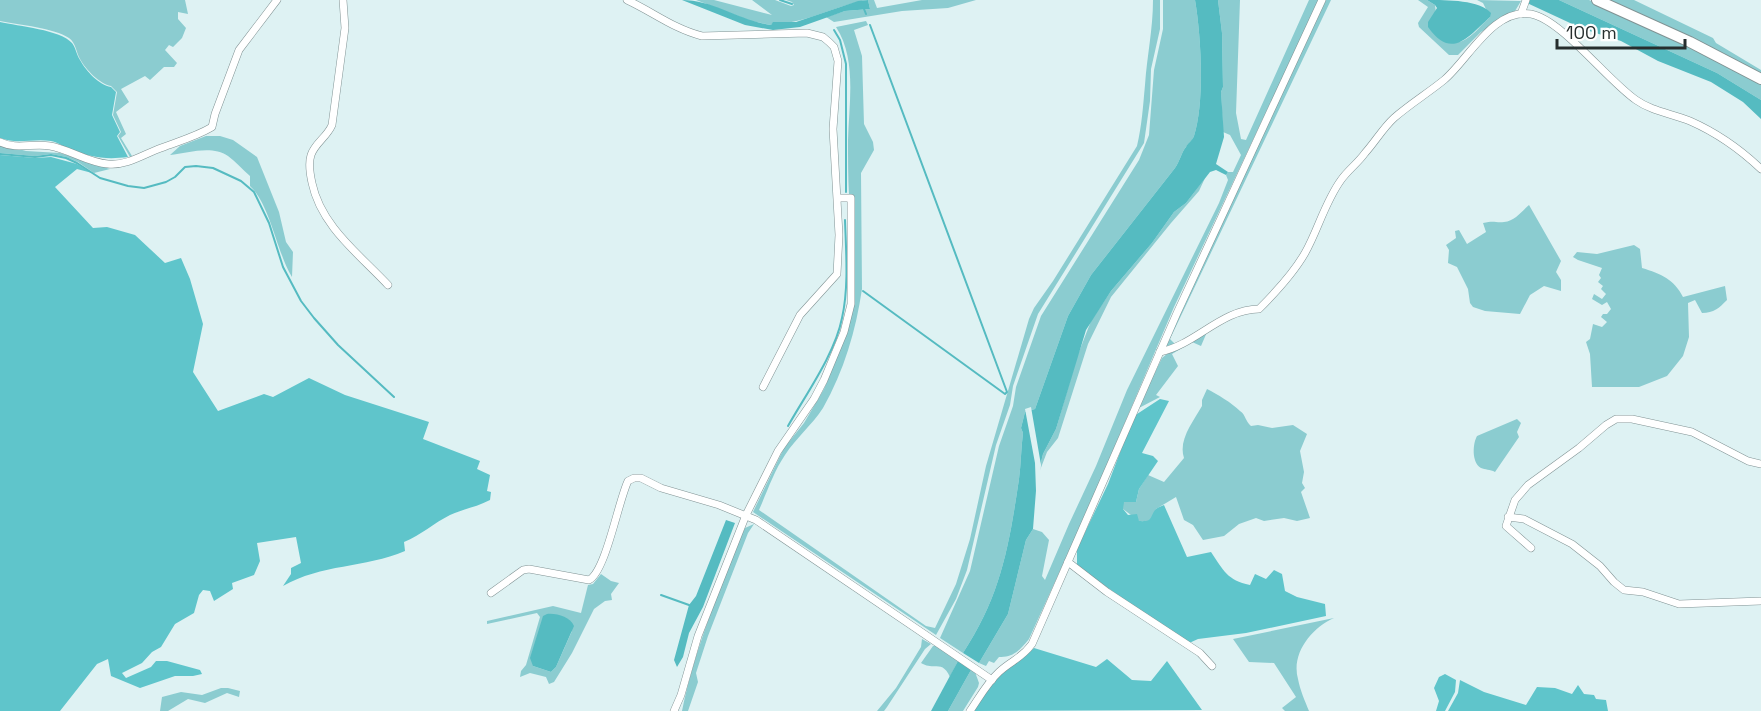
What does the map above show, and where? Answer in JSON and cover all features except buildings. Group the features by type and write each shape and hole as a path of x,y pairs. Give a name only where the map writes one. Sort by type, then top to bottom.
{"main road":[{"path":"1597,0 1690,42 1761,79"}],"street":[{"path":"0,142 18,147 39,144 54,147 106,164 136,159 160,148 197,136 212,127 239,50 277,0"},
{"path":"344,0 345,28 332,125 328,135 315,148 310,157 310,172 321,211 331,225 388,285"},
{"path":"627,0 688,33 702,36 799,33 816,35 830,42 834,47 838,61 833,129 838,198 837,274 800,315 764,387"},
{"path":"970,711 1000,671 1025,655 1032,644 1160,352 1322,0"},
{"path":"1521,14 1525,1"},
{"path":"1160,352 1180,345 1233,315 1259,309 1285,282 1306,252 1340,181 1364,156 1385,127 1445,79 1480,38 1503,21 1521,14 1536,15 1561,31 1624,91 1647,108 1682,118 1703,128 1741,153 1761,170"},
{"path":"674,711 698,636 746,515 778,451 814,399 844,332 851,304 851,198 838,198"},
{"path":"1531,548 1506,526 1515,500 1528,485 1616,419 1632,419 1692,432 1748,461 1761,464"},
{"path":"491,593 523,570 529,569 592,579 601,565 624,489 628,481 641,478 662,488 746,515 992,680"},
{"path":"1508,516 1524,519 1572,543 1624,590 1643,592 1679,604 1761,601"},
{"path":"1068,562 1107,592 1200,653 1212,666"}],"shaded area":[{"path":"0,0 185,0 188,14 178,12 178,19 186,28 182,38 173,47 169,45 165,50 177,63 174,67 164,67 150,80 145,76 121,89 129,102 116,112 126,134 121,138 132,156 130,157 118,136 121,132 113,115 117,92 90,72 69,38 46,29 0,21"},
{"path":"682,0 705,3 771,25 773,22 796,22 858,1 868,0 870,9 845,11 800,27 773,30 745,25"},
{"path":"696,0 714,0 772,15 752,0 775,0 791,6 794,5 792,2 786,0 867,0 806,19 771,25 751,21"},
{"path":"868,0 874,0 877,8 922,0 976,0 948,8 902,11 834,22 826,17 845,11 870,9"},
{"path":"1153,0 1160,0 1160,29 1151,69 1150,101 1144,143 1038,314 1013,386 1010,405 996,445 967,570 956,599 936,635 753,512 784,448 804,423 824,389 846,335 853,306 855,273 853,196 849,195 848,168 850,82 847,53 836,27 866,21 868,25 854,30 862,56 864,124 873,142 874,150 861,173 862,289 848,350 837,380 819,414 781,461 759,510 926,626 935,628 956,584 970,539 986,466 1029,319 1137,146"},
{"path":"1163,0 1195,0 1199,31 1201,87 1194,136 1184,149 1175,168 1091,275 1068,316 1035,409 1025,412 1021,428 1023,433 1019,479 1002,569 986,611 963,653 940,638 970,571 999,446 1013,406 1016,387 1041,316 1139,160 1149,135 1154,70 1163,29"},
{"path":"1195,0 1218,0 1222,33 1223,87 1221,92 1224,137 1216,164 1228,172 1226,175 1216,170 1210,172 1186,203 1174,212 1152,243 1111,291 1086,330 1056,429 1043,454 1037,478 1033,529 1026,540 1008,614 979,663 963,653 986,611 1002,569 1019,479 1023,433 1021,428 1025,412 1035,409 1068,316 1091,275 1175,168 1184,149 1194,136 1201,87 1199,31"},
{"path":"1218,0 1240,0 1236,113 1241,139 1246,140 1309,0 1319,0 1174,307 1089,507 1029,639 1016,652 999,657 994,663 989,661 986,666 979,663 1008,614 1026,540 1033,529 1042,532 1049,540 1042,576 1045,580 1127,390 1219,203 1228,180 1226,175 1228,172 1233,172 1241,155 1230,135 1223,132 1222,33"},
{"path":"1326,0 1331,0 1170,339 1175,344 1167,347 1165,346"},
{"path":"1418,0 1427,0 1435,5 1439,38 1455,42 1473,34 1490,17 1483,3 1477,0 1521,1 1515,11 1481,32 1458,55 1449,55 1419,27 1418,23 1428,7"},
{"path":"1427,0 1471,3 1491,13 1490,17 1467,37 1453,44 1437,37 1428,27 1428,22 1437,8"},
{"path":"1529,0 1559,0 1717,73 1761,100 1761,119 1743,102 1711,82 1658,61 1621,41 1583,29 1527,3"},
{"path":"1559,0 1589,0 1748,76 1761,85 1761,100 1717,73"},
{"path":"1607,0 1634,0 1713,38 1716,43 1761,70 1761,75 1721,52"},
{"path":"0,22 49,32 72,43 89,73 116,92 112,115 120,132 117,136 128,157 98,157 68,149 51,141 13,141 0,138"},
{"path":"206,136 220,136 233,140 257,157 279,212 286,242 293,252 292,277 263,204 250,186 250,176 231,158 215,151 170,155 180,146"},
{"path":"0,144 26,151 60,153 110,169 94,173 78,162 51,154 35,156 0,153"},
{"path":"0,155 51,157 77,164 92,173 77,169 55,187 93,228 107,227 135,235 165,263 181,258 190,279 203,324 193,372 218,411 264,394 273,397 309,378 345,395 429,422 423,439 480,461 477,469 490,475 487,491 491,492 490,500 450,515 404,542 405,551 374,561 312,574 283,586 291,574 291,568 301,563 296,537 257,543 260,561 254,575 232,583 233,589 214,601 210,591 203,590 199,595 194,613 175,624 161,647 152,652 142,663 122,673 126,678 151,667 156,661 167,661 200,670 202,674 175,676 140,688 111,676 108,659 97,664 60,711 0,711"},
{"path":"1205,178 1199,191 1111,297 1088,344 1058,438 1047,452 1037,478 1043,454 1056,429 1077,357 1091,321 1111,291 1152,243 1174,212 1186,203"},
{"path":"1529,205 1561,261 1556,272 1561,280 1561,291 1544,286 1530,295 1520,314 1485,311 1473,307 1470,303 1468,289 1457,267 1448,263 1449,250 1446,245 1456,238 1455,231 1459,230 1467,244 1486,232 1483,223 1511,220"},
{"path":"1634,245 1640,249 1642,268 1666,278 1683,297 1725,286 1727,300 1716,310 1706,313 1702,313 1695,300 1688,303 1689,337 1683,356 1667,376 1639,387 1592,387 1590,354 1586,342 1590,339 1593,324 1602,327 1607,322 1601,317 1611,309 1607,302 1602,305 1592,299 1594,294 1602,299 1606,294 1601,289 1603,286 1598,282 1602,268 1573,257 1577,252 1597,254"},
{"path":"1207,332 1201,346 1192,342 1172,354 1178,366 1156,395 1160,397 1137,409 1162,358 1173,349"},
{"path":"1207,389 1237,408 1251,426 1272,428 1293,425 1307,434 1300,451 1304,472 1302,483 1305,488 1301,492 1310,518 1297,521 1284,518 1264,521 1256,518 1239,524 1224,536 1203,540 1193,525 1184,520 1176,497 1156,509 1153,518 1146,522 1139,521 1123,509 1123,502 1136,502 1139,489 1148,475 1164,482 1184,458 1185,438 1202,406"},
{"path":"1160,399 1169,401 1142,453 1153,456 1158,461 1139,489 1136,502 1124,502 1123,509 1128,515 1137,514 1139,521 1144,521 1149,520 1156,509 1164,505 1187,557 1211,552 1231,577 1250,585 1255,574 1266,579 1274,570 1282,574 1285,591 1297,597 1325,604 1326,616 1246,633 1198,639 1187,644 1077,566 1077,549 1108,484 1134,416"},
{"path":"1517,419 1521,423 1517,432 1519,437 1495,472 1481,468 1474,457 1477,436"},
{"path":"726,520 735,523 703,607 689,633 683,657 677,667 674,660 689,605 696,596"},
{"path":"754,524 748,533 708,636 696,673 698,682 688,711 682,711 693,665 716,600 745,528"},
{"path":"601,574 619,583 611,594 612,600 605,601 594,609 572,653 554,682 549,684 546,677 530,673 520,677 526,665 540,617 537,613 487,624 487,621 553,606 581,613 588,585 593,584","holes":["572,631 556,667 551,672 533,666"]},
{"path":"547,614 563,616 574,626 556,667 551,672 533,666 530,658 543,616"},
{"path":"1334,618 1311,635 1297,660 1299,683 1309,711 1285,711 1282,708 1296,697 1274,663 1249,662 1233,639"},
{"path":"922,639 931,644 925,649 884,711 877,711 896,688 921,647"},
{"path":"933,646 937,646 958,661 950,677 944,668 921,663"},
{"path":"1034,648 1096,667 1107,659 1132,680 1151,681 1167,661 1202,710 972,711 998,677"},
{"path":"958,661 971,670 948,711 931,711"},
{"path":"971,670 975,672 978,687 963,711 948,711"},
{"path":"1445,674 1456,680 1455,692 1445,711 1436,711 1439,701 1434,688 1439,677"},
{"path":"1460,680 1484,692 1526,705 1537,687 1555,688 1572,694 1578,685 1584,694 1606,700 1608,711 1448,711 1458,693"},
{"path":"221,688 240,691 239,697 227,693 205,703 188,699 168,711 160,711 162,697 181,692 202,695"}],"pier":[{"path":"1031,407 1041,465 1037,519 1035,463 1025,409"}],"waterway":[{"path":"780,0 792,4"},
{"path":"864,9 866,14"},
{"path":"863,291 1005,394 1007,392 870,25"},
{"path":"834,30 840,40 846,64 846,192"},
{"path":"0,154 35,157 51,155 66,158 100,178 144,188 166,182 185,167 196,166 213,168 241,181 254,192 269,223 283,267 301,301 338,345 394,397"},
{"path":"788,426 827,360 842,318 846,294 845,220"},
{"path":"661,595 689,605"}]}
